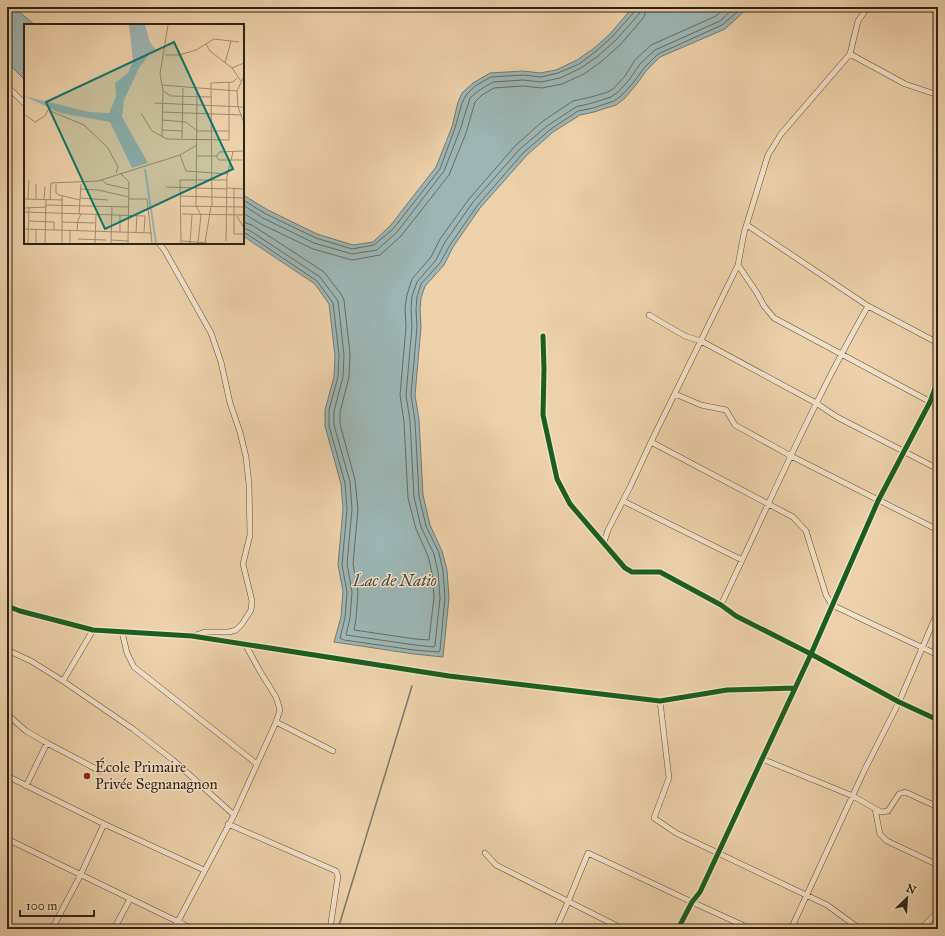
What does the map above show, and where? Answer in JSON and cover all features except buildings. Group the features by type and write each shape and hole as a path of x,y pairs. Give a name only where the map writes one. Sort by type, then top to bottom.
{"street":[{"path":"604,542 608,530 738,265 747,224 768,155 781,134 850,54 858,21 868,7"},
{"path":"850,54 905,84 938,95"},
{"path":"7,86 24,103"},
{"path":"747,224 868,306 938,343"},
{"path":"160,244 211,333 221,362 230,403 240,432 246,457 249,484 250,535 243,564 252,601 250,610 242,624 236,630 229,632 205,632 192,636"},
{"path":"738,265 757,292 764,306 774,318 938,406"},
{"path":"721,605 816,403 868,306"},
{"path":"649,315 685,336 701,341 816,403 837,417 938,469"},
{"path":"543,336 543,414 557,479 570,504 582,520 604,542 625,568 632,572 660,572 721,605 736,616 812,654 899,702 938,720"},
{"path":"678,929 692,902 700,892 812,654 878,501 930,402 938,380"},
{"path":"675,394 701,405 726,410 735,425 791,456 938,530"},
{"path":"651,442 793,517 806,531 826,595 832,605 938,655"},
{"path":"623,501 742,560"},
{"path":"7,606 20,611 93,630 192,636 449,676 660,701 727,690 795,688"},
{"path":"791,929 899,702 938,611"},
{"path":"63,681 93,630"},
{"path":"122,632 127,653 134,667 257,764"},
{"path":"174,929 234,815 280,710 276,697 245,644"},
{"path":"7,650 31,661 133,728 168,755 234,815"},
{"path":"660,701 669,778 654,818 676,833 827,905 860,929"},
{"path":"7,714 26,731 47,744 100,771"},
{"path":"276,722 333,751"},
{"path":"26,786 47,744"},
{"path":"762,758 853,796 881,812 888,811 899,794 905,792 938,807"},
{"path":"7,776 104,824 204,870"},
{"path":"875,809 880,834 888,841 938,865"},
{"path":"52,929 80,876 104,824"},
{"path":"228,824 336,871 338,876 330,929"},
{"path":"7,839 80,876 193,929"},
{"path":"485,853 496,866 623,929"},
{"path":"556,929 588,853 752,929"},
{"path":"114,929 130,899"},
{"path":"921,929 938,912"}],"water":[{"path":"7,7 13,7 34,24 24,24 24,79 7,62"},
{"name":"Lac de Natio","path":"633,7 749,7 725,29 660,57 646,71 624,99 616,105 580,115 553,132 527,155 480,208 453,247 444,265 425,286 421,298 421,327 415,395 419,420 423,495 430,525 442,551 447,570 449,598 443,657 334,642 341,617 343,591 338,565 343,509 341,484 325,426 325,410 334,377 335,356 329,304 315,284 244,237 244,196 268,210 317,234 353,245 373,242 390,226 436,167 452,127 458,102 462,93 473,83 490,73 523,71 540,73 556,70 577,60 593,49 610,34"}],"waterway":[{"path":"338,929 412,686"}],"cycle path":[{"path":"543,336 543,415 557,479 570,504 625,568 632,572 660,572 721,605 736,616 811,654 899,702 938,720"},
{"path":"678,929 692,902 700,892 811,654 878,501 930,402 938,380"},
{"path":"7,606 20,611 93,630 192,636 449,676 660,701 727,690 795,688"}],"place":[{"name":"École Primaire Privée Segnanagnon","path":"87,776"}]}
